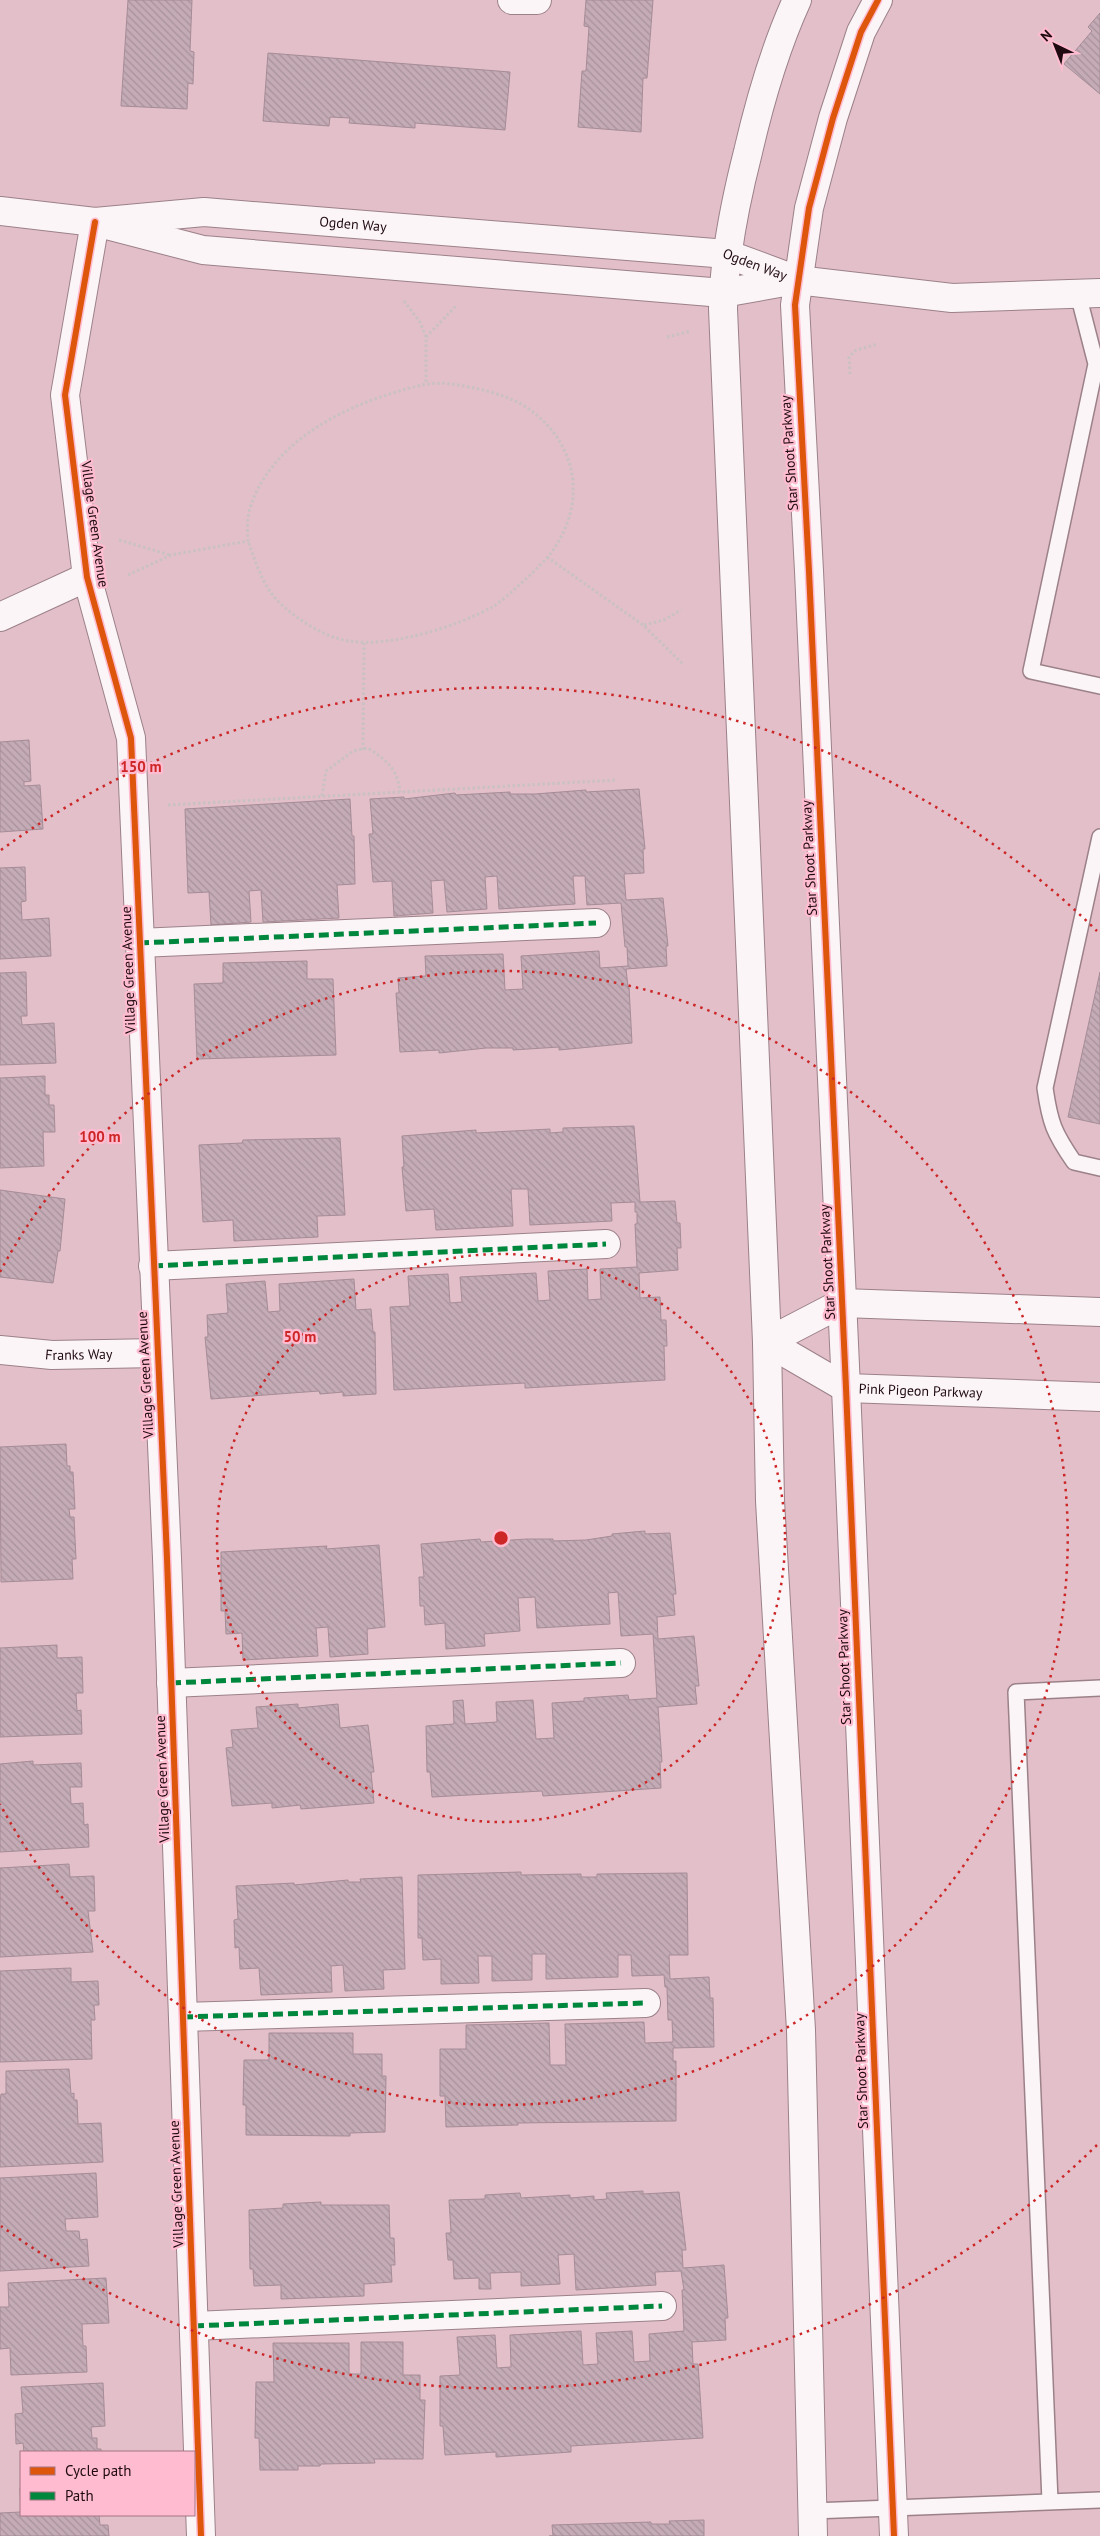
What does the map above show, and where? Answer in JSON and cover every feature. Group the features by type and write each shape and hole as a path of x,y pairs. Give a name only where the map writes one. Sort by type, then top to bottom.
{"street":[{"path":"512,0 537,0"},
{"path":"797,0 762,91 736,199 727,254 724,293 766,1342 770,1501 801,2030 812,2524"},
{"name":"Star Shoot Parkway","path":"878,0 861,32 833,118 809,208 796,280 795,305 796,366 810,581 846,1388 881,2268 894,2536"},
{"name":"Ogden Way","path":"0,211 95,222 203,250 724,293 796,280"},
{"name":"Ogden Way","path":"95,222 204,212 727,254 796,280"},
{"name":"Village Green Avenue","path":"95,222 65,395 87,577 131,738 171,1683 201,2536"},
{"path":"796,280 952,298 1089,294"},
{"path":"0,617 87,577"},
{"path":"139,943 596,924"},
{"path":"153,1266 606,1244"},
{"path":"766,1342 842,1303 1100,1312"},
{"name":"Pink Pigeon Parkway","path":"766,1342 846,1388 1100,1397"},
{"name":"Franks Way","path":"0,1350 52,1355 156,1353"},
{"path":"171,1683 621,1663"},
{"path":"183,2017 646,2003"},
{"path":"194,2326 662,2306"}],"lane":[{"path":"1089,294 1096,364 1031,671 1100,686"},
{"path":"1100,837 1045,1088 1050,1120 1059,1141 1074,1162 1100,1168"},
{"path":"1050,2501 1016,1692 1100,1688"},
{"path":"812,2524 893,2508 1100,2500"}],"path":[{"path":"400,296 420,322 426,337 426,384"},
{"path":"426,337 451,309 461,301"},
{"path":"668,337 692,330"},
{"path":"850,374 849,357 856,350 878,344"},
{"path":"426,384 450,384 491,392 529,408 555,434 571,464 575,493 568,520 547,557 495,605 437,631 364,643 346,640 315,629 280,604 262,579 248,541 250,506 266,476 291,447 324,421 374,399 426,384"},
{"path":"119,540 171,555"},
{"path":"128,575 171,555 248,541"},
{"path":"547,557 643,625 683,664"},
{"path":"643,625 664,620 682,610"},
{"path":"363,750 364,643"},
{"path":"322,796 326,771 353,751 368,748 389,762 399,779 400,792"},
{"path":"162,806 617,780"}],"building":[{"path":"128,0 192,0 190,51 194,52 193,84 188,83 187,109 121,106"},
{"path":"586,0 653,0 647,78 643,78 641,132 578,127 582,71 586,71 589,27 584,26"},
{"path":"1100,13 1100,94 1064,64 1092,31 1088,27"},
{"path":"268,53 510,72 505,130 415,123 415,128 349,123 350,118 330,117 329,126 263,121"},
{"path":"29,740 31,781 24,782 24,786 40,785 43,829 0,832 0,742"},
{"path":"639,789 645,849 643,849 644,873 624,874 626,900 663,898 668,946 666,946 667,966 626,969 629,987 632,1043 559,1050 559,1047 513,1050 513,1048 486,1048 439,1053 439,1050 400,1052 396,993 399,993 398,978 426,976 425,956 503,954 505,990 523,989 521,956 599,951 600,968 628,966 627,947 625,947 621,903 587,905 585,876 573,876 575,904 499,909 497,876 485,877 487,909 447,912 444,880 431,881 433,913 394,916 392,881 373,882 369,834 373,834 370,799 404,797 404,799 455,793 456,795 510,792 510,794 535,794 586,790 586,792"},
{"path":"350,799 352,836 354,836 355,884 337,885 339,918 263,922 261,890 249,891 251,922 211,925 209,892 188,893 185,809"},
{"path":"25,867 26,901 21,902 22,920 49,918 51,956 0,959 0,868"},
{"path":"307,961 307,979 333,979 336,1055 197,1059 194,984 223,983 223,963"},
{"path":"26,972 27,1016 21,1016 22,1025 54,1023 56,1063 0,1065 0,973"},
{"path":"1100,972 1100,1124 1068,1117"},
{"path":"45,1076 45,1095 49,1095 49,1105 54,1105 55,1132 43,1132 44,1166 0,1168 0,1078"},
{"path":"634,1126 640,1202 675,1201 677,1223 680,1223 681,1248 677,1248 678,1270 639,1273 640,1298 660,1297 661,1320 666,1320 667,1346 664,1346 665,1380 525,1388 525,1383 394,1390 390,1307 410,1306 408,1276 448,1274 450,1303 462,1302 460,1277 536,1273 538,1301 550,1300 548,1271 587,1269 588,1300 601,1299 600,1269 637,1267 635,1224 637,1224 637,1212 635,1212 635,1202 611,1203 612,1221 530,1225 528,1189 511,1189 513,1226 436,1230 434,1209 406,1211 402,1167 404,1167 402,1136 476,1130 476,1133 550,1129 550,1133 563,1132 563,1128"},
{"path":"340,1138 345,1215 317,1216 318,1237 234,1241 233,1220 203,1222 199,1145 242,1143 243,1140"},
{"path":"0,1190 65,1199 60,1251 58,1251 53,1283 0,1277"},
{"path":"354,1279 356,1310 371,1309 373,1332 375,1332 376,1394 343,1396 343,1392 320,1394 319,1391 211,1399 205,1337 208,1337 207,1315 228,1313 226,1284 265,1281 268,1312 280,1311 279,1284"},
{"path":"66,1444 67,1466 70,1466 70,1472 73,1472 75,1509 69,1509 70,1517 74,1517 76,1559 72,1559 73,1579 1,1582 0,1447"},
{"path":"645,1531 645,1534 670,1533 676,1594 673,1594 675,1615 657,1617 658,1639 694,1636 699,1686 695,1686 697,1704 658,1707 662,1762 660,1762 661,1788 543,1796 542,1791 432,1797 430,1772 427,1772 426,1726 454,1724 453,1701 463,1700 465,1724 497,1722 496,1702 533,1700 536,1739 554,1738 552,1703 584,1701 584,1698 628,1695 629,1700 657,1698 653,1634 621,1636 618,1592 608,1593 610,1624 537,1628 535,1597 518,1598 520,1631 484,1634 485,1646 446,1649 445,1623 425,1625 424,1606 420,1606 419,1577 424,1577 421,1544 480,1539 481,1542 527,1539 553,1539 553,1541 586,1540 612,1536 612,1534"},
{"path":"379,1545 385,1627 367,1629 368,1654 330,1657 328,1627 316,1628 318,1656 243,1660 242,1633 226,1634 225,1611 221,1611 221,1552 327,1546 326,1549"},
{"path":"57,1645 57,1658 82,1657 83,1693 76,1693 77,1711 81,1710 82,1734 0,1737 0,1648"},
{"path":"298,1704 298,1708 338,1704 340,1728 368,1725 374,1772 371,1772 374,1803 301,1809 300,1805 272,1808 272,1803 232,1806 226,1748 233,1747 231,1730 258,1728 256,1707"},
{"path":"33,1761 33,1765 81,1763 82,1787 70,1787 71,1804 83,1803 84,1825 88,1824 89,1847 0,1852 0,1764"},
{"path":"69,1864 70,1877 94,1876 95,1911 88,1911 93,1952 0,1957 0,1868"},
{"path":"521,1872 521,1875 581,1874 581,1877 597,1877 597,1874 687,1873 688,1955 669,1955 670,1979 709,1977 710,1998 713,1998 714,2047 673,2048 673,2061 676,2061 676,2121 518,2123 518,2125 446,2127 445,2096 440,2096 440,2049 466,2049 466,2025 549,2023 550,2065 566,2065 565,2024 644,2022 645,2043 673,2042 672,2020 668,2020 667,1987 665,1987 664,1975 632,1976 631,1955 618,1955 618,1977 546,1979 546,1954 532,1954 532,1980 492,1981 492,1956 478,1956 479,1983 441,1984 441,1959 423,1960 422,1938 418,1938 418,1875"},
{"path":"402,1877 405,1969 383,1970 384,1989 345,1991 343,1965 331,1966 332,1992 261,1995 259,1968 240,1969 239,1947 235,1948 234,1920 238,1919 236,1886 294,1883 294,1885 348,1880 348,1882 361,1882 360,1879"},
{"path":"71,1968 71,1982 98,1981 99,2005 94,2005 95,2020 91,2020 92,2059 0,2062 0,1971"},
{"path":"269,2033 353,2033 353,2054 382,2054 382,2076 386,2076 385,2132 350,2133 350,2136 246,2135 246,2105 243,2105 244,2060 269,2060"},
{"path":"69,2069 71,2094 74,2093 74,2100 77,2100 78,2124 101,2123 103,2162 0,2167 0,2102 1,2094 6,2094 6,2071"},
{"path":"96,2173 98,2217 65,2219 66,2231 79,2231 80,2240 87,2239 89,2266 0,2271 0,2178"},
{"path":"643,2191 643,2194 679,2192 686,2250 682,2250 683,2268 724,2265 728,2318 725,2318 726,2340 692,2342 693,2364 698,2364 703,2438 571,2446 571,2452 496,2457 496,2452 445,2455 443,2426 440,2426 440,2376 460,2375 457,2337 495,2335 497,2368 511,2367 510,2335 581,2331 583,2365 598,2364 596,2333 632,2331 634,2362 650,2361 649,2334 684,2331 682,2290 684,2290 681,2271 655,2272 656,2285 576,2290 574,2254 558,2255 560,2284 521,2286 521,2272 490,2273 491,2289 479,2289 479,2278 454,2279 453,2260 448,2260 446,2233 451,2233 449,2200 485,2199 485,2195 520,2193 521,2198 570,2195 570,2198 594,2196 594,2200 607,2199 606,2193"},
{"path":"321,2202 321,2205 389,2205 390,2238 394,2238 395,2265 391,2265 392,2282 364,2284 364,2296 281,2299 281,2285 254,2286 253,2269 250,2269 249,2210 283,2208 283,2204"},
{"path":"106,2278 109,2323 82,2324 83,2346 86,2346 87,2372 11,2375 10,2348 0,2349 0,2307 9,2307 8,2283"},
{"path":"361,2342 403,2342 403,2375 420,2375 420,2400 425,2400 423,2459 374,2459 375,2463 298,2466 298,2470 260,2470 259,2438 255,2438 256,2382 274,2382 273,2343 349,2343 349,2374 361,2374"},
{"path":"103,2383 105,2426 91,2427 92,2438 97,2438 97,2449 101,2449 101,2451 24,2451 23,2443 16,2444 15,2414 23,2413 21,2387"},
{"path":"20,2512 20,2516 99,2516 100,2525 108,2525 109,2536 0,2536 0,2513"},
{"path":"704,2520 704,2536 553,2536 552,2525 651,2522 651,2524 670,2524 669,2521"}],"marked path":[{"path":"139,943 596,923"},
{"path":"153,1266 606,1244"},
{"path":"171,1683 621,1663"},
{"path":"183,2017 646,2003"},
{"path":"194,2326 662,2306"}],"cycle path":[{"path":"878,0 861,32 833,118 809,208 795,305 846,1388 894,2536"},
{"path":"95,222 65,395 87,577 131,738 167,1558 201,2536"}]}
